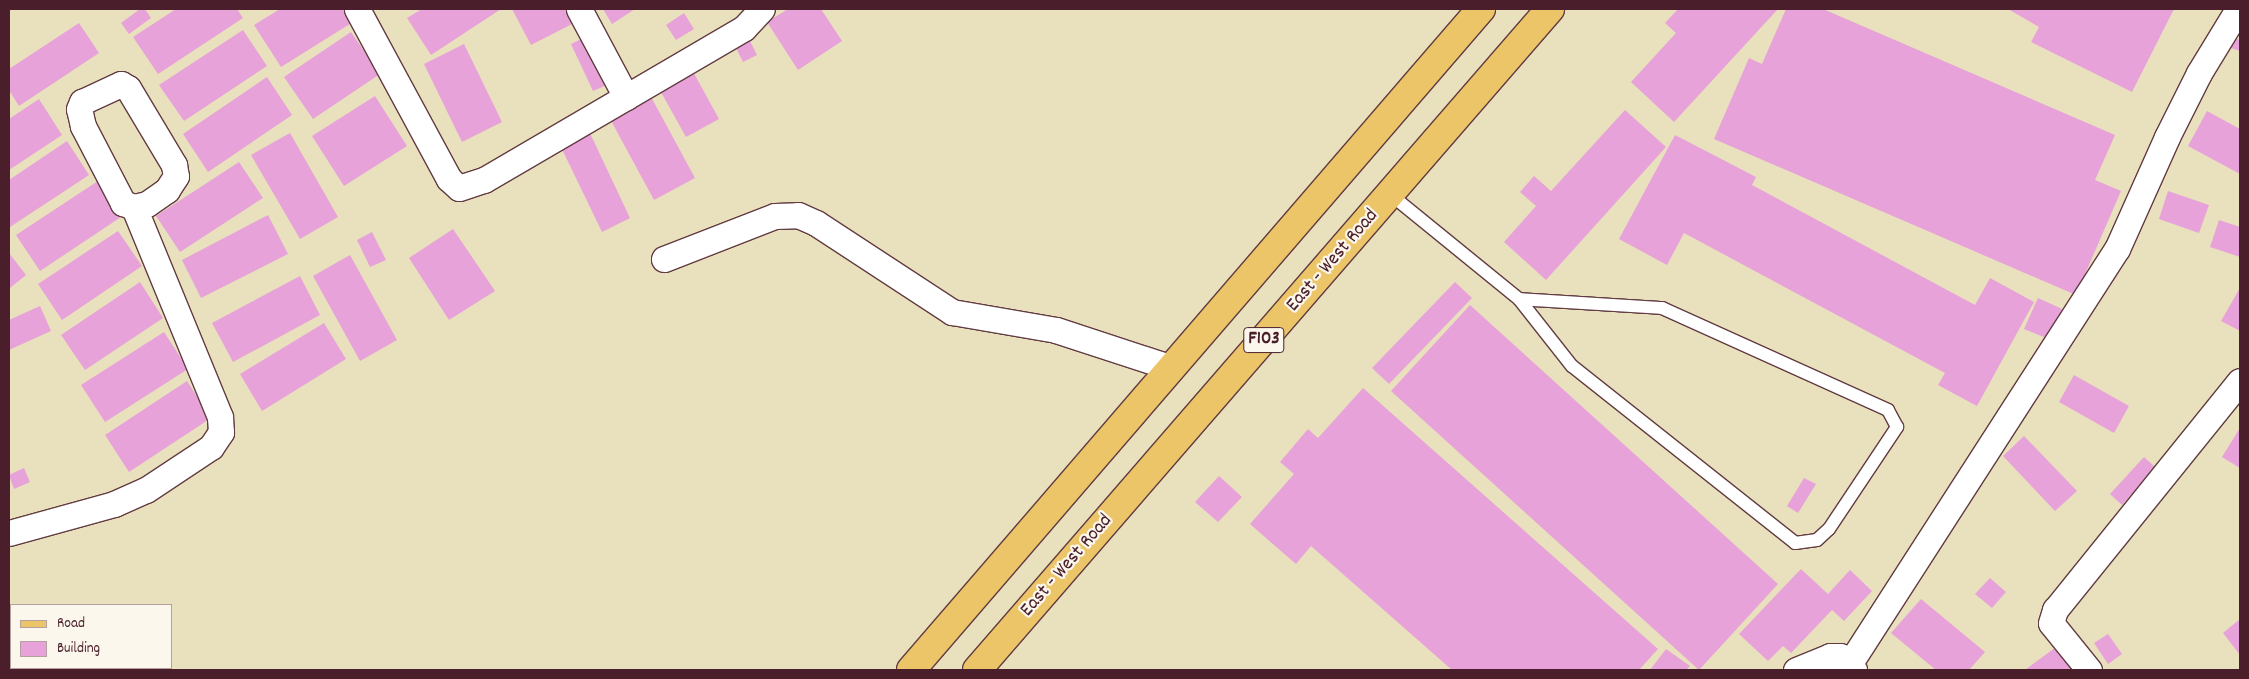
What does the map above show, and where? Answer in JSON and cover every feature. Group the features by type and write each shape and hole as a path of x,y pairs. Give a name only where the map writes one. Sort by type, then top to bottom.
{"main road":[{"name":"F103","path":"911,670 1481,9"},
{"name":"East - West Road","path":"977,670 1391,195 1550,9"}],"street":[{"path":"357,9 449,179 459,188 484,180 626,97 738,18 762,9"},
{"path":"580,9 626,97"},
{"path":"1796,670 1830,656 1840,656 1852,666 2117,249 2166,137 2199,73 2238,9"},
{"path":"9,533 114,504 146,490 211,447 221,432 220,417 134,207 123,203 83,126 79,109 82,102 121,84 128,88 161,142 174,165 176,176 168,190 147,204 134,207"},
{"path":"664,259 775,216 798,215 816,222 952,312 1056,330 1172,368"},
{"path":"2089,670 2051,623 2055,610 2240,381"}],"lane":[{"path":"1391,195 1519,299 1572,366 1795,543 1817,540 1829,529 1897,427 1888,410 1662,308 1519,299"}],"building":[{"path":"140,9 145,9 151,18 129,34 121,23"},
{"path":"176,9 237,9 243,18 158,74 133,37"},
{"path":"280,9 344,9 353,22 281,67 254,25"},
{"path":"422,9 501,9 431,55 407,18"},
{"path":"512,9 566,9 574,23 531,45"},
{"path":"603,9 635,9 612,24"},
{"path":"788,9 821,9 842,41 798,70 767,22"},
{"path":"1678,9 1778,9 1674,122 1631,82 1676,33 1665,23"},
{"path":"1786,9 1823,9 2115,135 2095,180 2121,191 2076,295 1714,139 1749,58 1762,64"},
{"path":"2008,9 2174,9 2132,92 2031,42 2039,27"},
{"path":"684,13 694,29 676,40 666,25"},
{"path":"79,23 99,53 19,106 9,90 9,69"},
{"path":"243,30 267,66 184,121 159,85"},
{"path":"745,31 757,55 743,62 731,38"},
{"path":"351,32 380,74 313,119 284,77"},
{"path":"585,37 607,85 593,91 571,44"},
{"path":"2232,37 2240,40 2240,51 2228,47"},
{"path":"464,44 502,122 462,142 424,64"},
{"path":"690,66 719,119 686,137 657,85"},
{"path":"267,77 292,115 208,172 183,134"},
{"path":"650,95 695,178 654,200 609,117"},
{"path":"375,96 407,146 344,186 312,136"},
{"path":"39,99 62,135 9,170 9,119"},
{"path":"1625,110 1666,147 1546,280 1504,242 1536,206 1520,192 1534,176 1551,191"},
{"path":"2207,111 2240,129 2240,174 2188,146"},
{"path":"589,131 630,218 602,232 560,145"},
{"path":"290,133 338,217 300,239 251,155"},
{"path":"1675,135 1756,177 1752,185 1975,305 1990,278 2034,302 1977,406 1938,385 1945,373 1684,233 1667,265 1619,239"},
{"path":"67,141 89,175 10,227 9,180"},
{"path":"239,162 263,198 180,252 156,216"},
{"path":"98,181 121,217 40,271 16,235"},
{"path":"2168,191 2209,205 2199,233 2159,219"},
{"path":"268,215 288,254 201,298 182,260"},
{"path":"2219,220 2240,227 2240,257 2210,247"},
{"path":"453,229 495,291 449,320 409,258"},
{"path":"118,231 142,266 62,320 38,284"},
{"path":"372,232 386,260 370,267 357,240"},
{"path":"9,253 26,275 10,288 9,286"},
{"path":"350,255 397,340 360,361 313,276"},
{"path":"300,276 320,315 233,362 212,323"},
{"path":"140,282 163,318 85,370 61,335"},
{"path":"1455,282 1472,298 1389,384 1372,368"},
{"path":"2240,288 2240,331 2221,321"},
{"path":"2038,298 2062,309 2049,339 2024,329"},
{"path":"1470,305 1778,584 1699,670 1391,391"},
{"path":"40,306 51,331 9,350 9,320"},
{"path":"324,323 346,359 262,411 240,374"},
{"path":"164,332 188,369 105,422 81,385"},
{"path":"2074,375 2129,406 2114,433 2059,402"},
{"path":"187,381 211,418 129,472 105,435"},
{"path":"1363,388 1658,649 1639,670 1452,670 1311,546 1296,564 1250,524 1294,474 1280,462 1308,429 1318,438"},
{"path":"2240,428 2240,468 2222,457"},
{"path":"2024,436 2077,491 2055,511 2003,456"},
{"path":"2144,457 2155,467 2122,505 2110,494"},
{"path":"24,468 30,482 14,489 9,475"},
{"path":"1219,476 1242,497 1218,522 1195,502"},
{"path":"1804,478 1816,484 1798,513 1787,506"},
{"path":"1801,569 1828,594 1850,570 1872,591 1844,621 1832,610 1791,653 1783,646 1768,661 1739,634"},
{"path":"1990,578 2006,592 1992,608 1975,594"},
{"path":"1921,599 1985,652 1969,670 1936,670 1891,633"},
{"path":"2240,619 2240,655 2223,633"},
{"path":"2108,634 2122,654 2108,664 2094,643"},
{"path":"2060,644 2080,670 2025,670"},
{"path":"1666,649 1690,666 1686,670 1650,670"}]}
